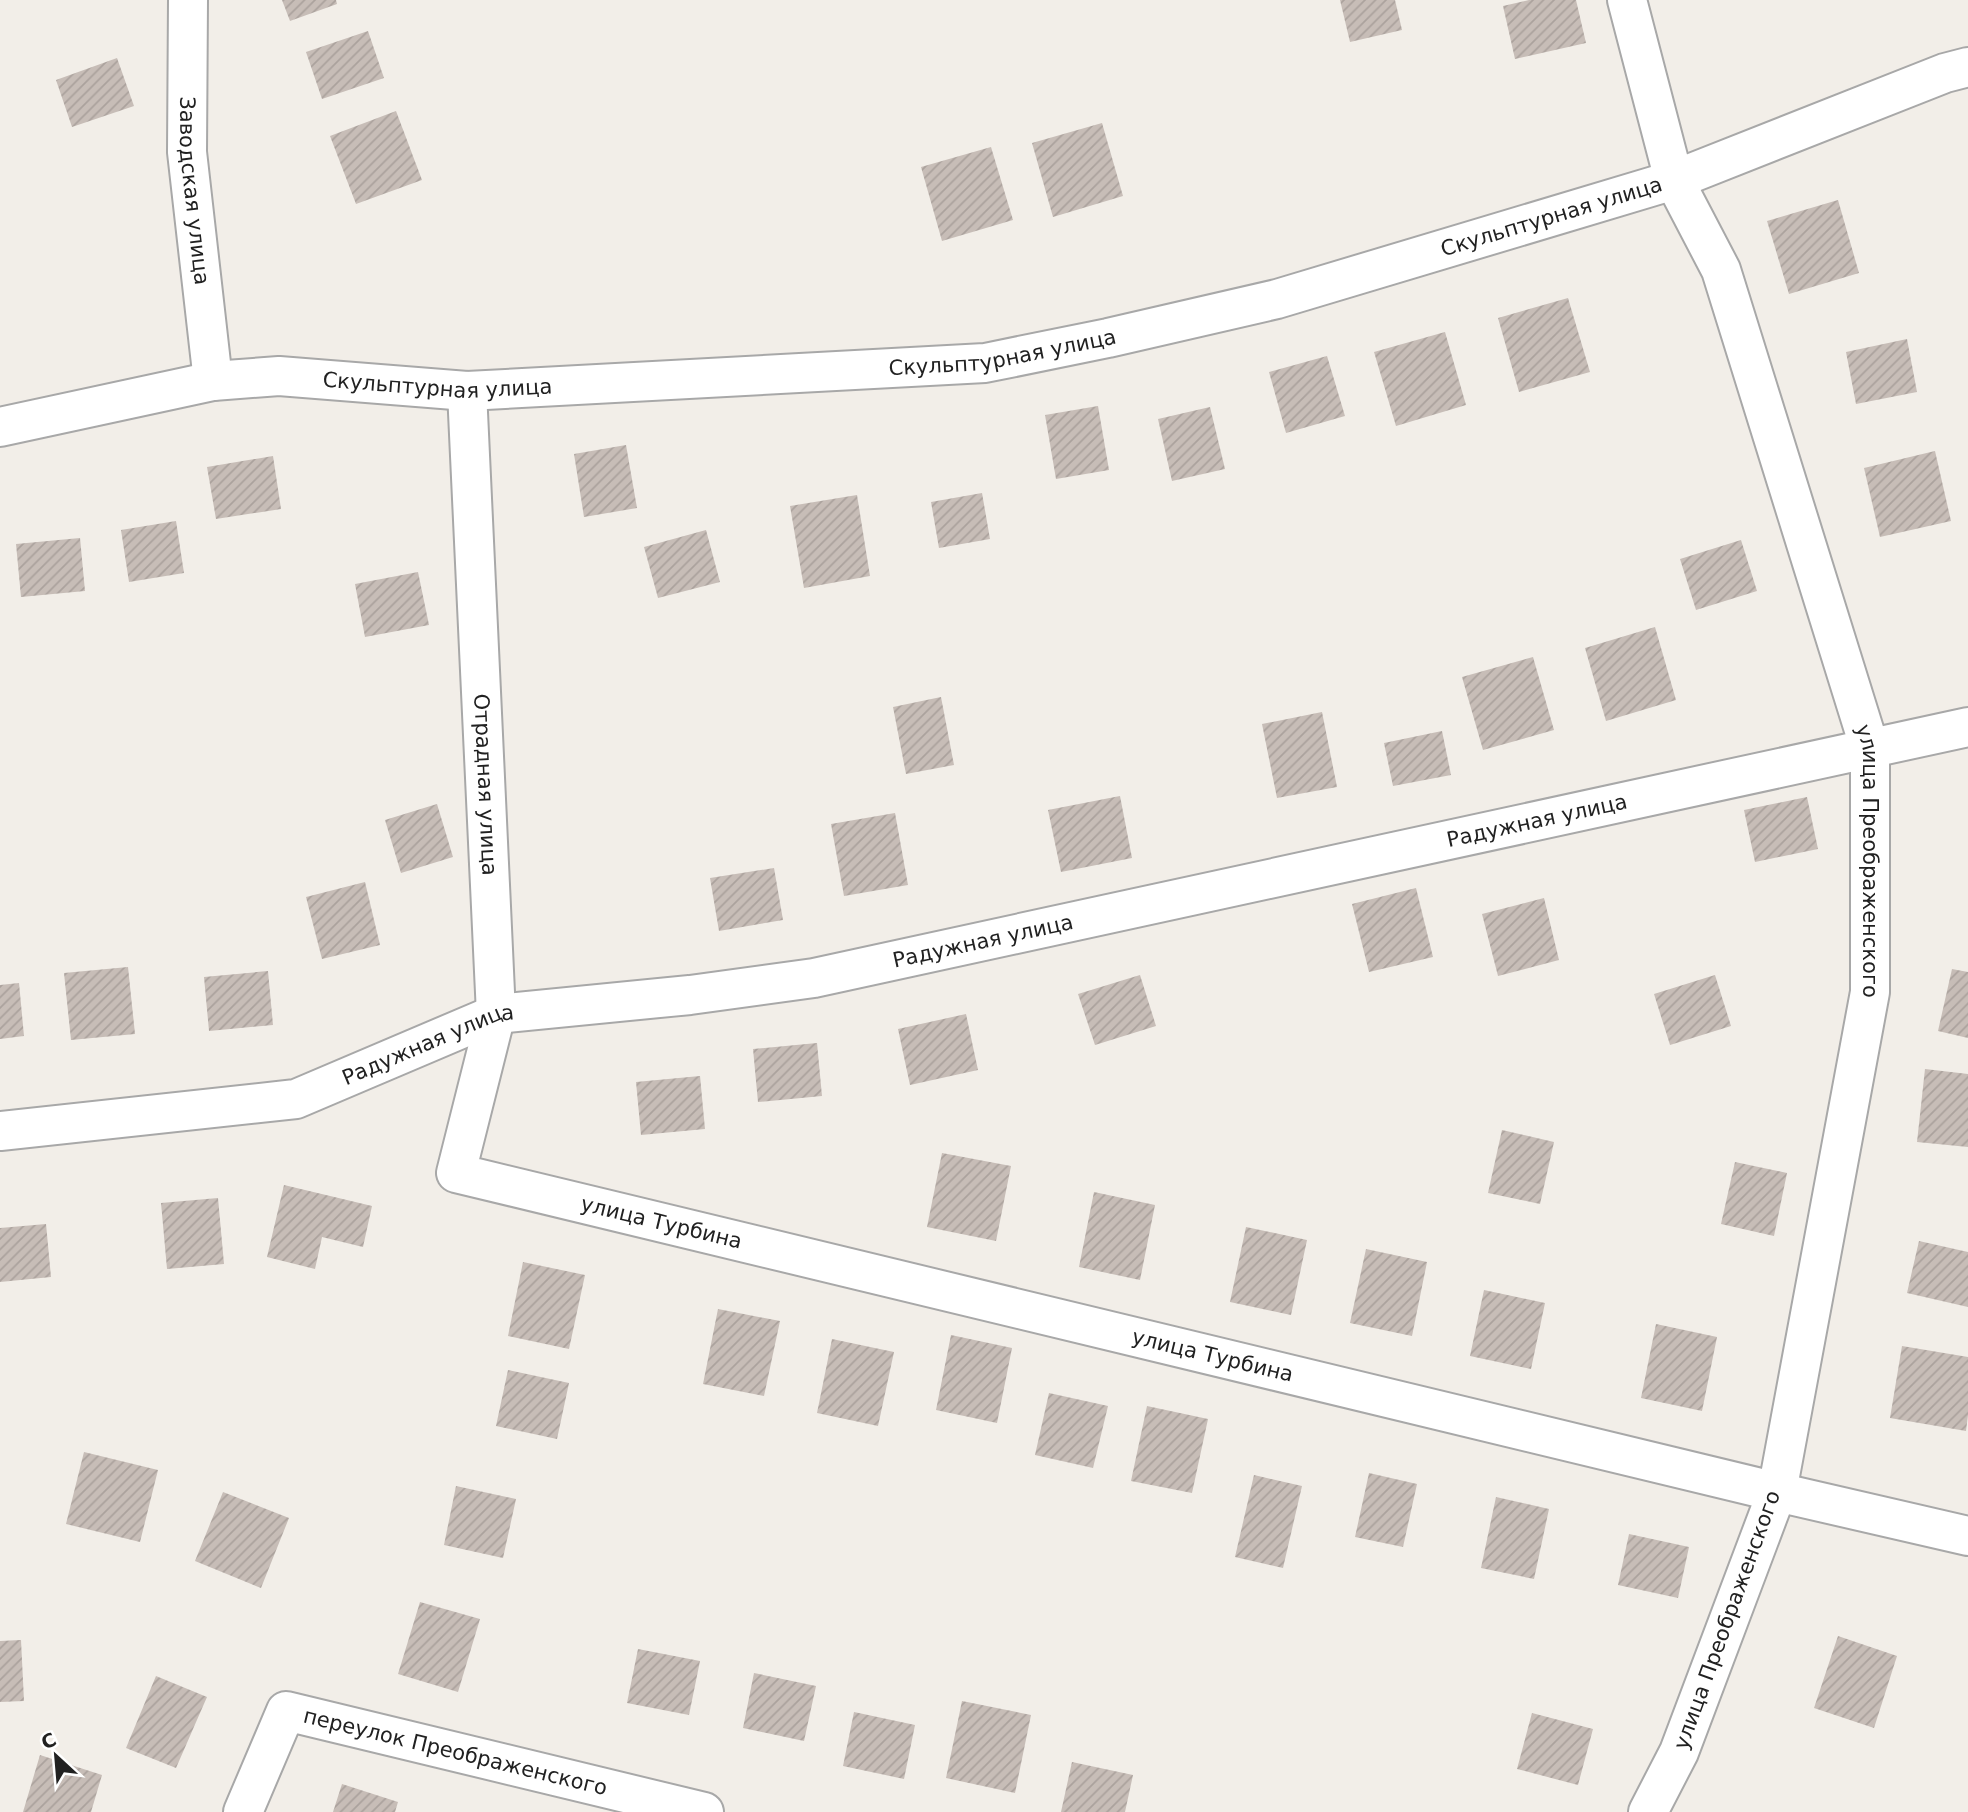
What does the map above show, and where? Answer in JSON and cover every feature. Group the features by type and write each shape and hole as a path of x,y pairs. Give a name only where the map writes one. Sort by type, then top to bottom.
{"street":[{"name":"Заводская улица","path":"188,0 187,152 213,381"},
{"name":"улица Преображенского","path":"1627,0 1674,180 1721,270 1870,749 1870,992 1777,1492 1679,1752 1648,1812"},
{"name":"Скульптурная улица","path":"0,427 213,381 279,376 467,391 985,363 1277,299 1674,180 1968,67"},
{"name":"Отрадная улица","path":"456,1173 496,1014 467,391"},
{"name":"Радужная улица","path":"0,1131 296,1099 496,1014 690,995 814,978 1968,727"},
{"name":"улица Турбина","path":"456,1173 1968,1536"},
{"name":"переулок Преображенского","path":"243,1812 286,1711 704,1812"}],"building":[{"path":"282,0 336,0 337,4 290,21"},
{"path":"1340,0 1395,0 1402,30 1350,42"},
{"path":"1529,0 1576,0 1586,43 1515,59 1503,6"},
{"path":"368,31 384,78 322,99 306,52"},
{"path":"117,58 134,106 72,127 56,80"},
{"path":"396,111 422,180 356,204 330,136"},
{"path":"1102,123 1123,196 1053,217 1032,143"},
{"path":"991,147 1013,220 942,241 921,167"},
{"path":"1838,200 1859,273 1789,294 1767,221"},
{"path":"1568,298 1590,372 1519,392 1498,318"},
{"path":"1445,332 1466,405 1396,426 1374,352"},
{"path":"1907,339 1917,392 1856,404 1846,352"},
{"path":"1327,356 1345,416 1286,433 1269,372"},
{"path":"1098,406 1109,470 1056,479 1045,415"},
{"path":"1210,407 1225,469 1172,481 1158,419"},
{"path":"626,445 637,508 584,517 574,454"},
{"path":"1935,451 1951,521 1880,537 1864,468"},
{"path":"273,456 281,509 216,519 207,467"},
{"path":"982,493 990,539 939,548 931,502"},
{"path":"857,495 870,576 804,588 790,506"},
{"path":"176,521 184,573 129,582 121,530"},
{"path":"706,530 720,582 658,598 644,547"},
{"path":"80,538 85,591 21,597 16,544"},
{"path":"1741,540 1757,591 1696,610 1680,559"},
{"path":"418,572 429,625 365,637 355,584"},
{"path":"1655,627 1676,700 1606,721 1585,648"},
{"path":"1533,657 1554,730 1483,750 1462,677"},
{"path":"941,697 954,765 906,774 893,707"},
{"path":"1322,712 1337,787 1277,798 1262,724"},
{"path":"1442,731 1451,775 1393,786 1384,743"},
{"path":"1120,796 1132,858 1061,872 1048,810"},
{"path":"1807,797 1818,849 1755,862 1744,810"},
{"path":"437,804 453,857 401,873 385,820"},
{"path":"895,813 908,885 844,896 831,824"},
{"path":"774,868 783,920 719,931 710,878"},
{"path":"365,882 380,945 322,959 306,897"},
{"path":"1416,888 1433,957 1369,972 1352,904"},
{"path":"1544,898 1559,960 1498,976 1482,914"},
{"path":"128,967 135,1034 71,1040 64,973"},
{"path":"1952,969 1968,972 1968,1038 1938,1031"},
{"path":"268,971 273,1025 209,1031 204,977"},
{"path":"1140,975 1156,1026 1095,1045 1078,994"},
{"path":"1715,975 1731,1026 1670,1045 1654,994"},
{"path":"19,983 24,1036 0,1039 0,985"},
{"path":"966,1014 978,1070 910,1085 898,1029"},
{"path":"817,1043 822,1096 758,1102 753,1049"},
{"path":"1925,1069 1968,1074 1968,1147 1917,1142"},
{"path":"700,1076 705,1129 641,1135 636,1082"},
{"path":"1502,1130 1554,1142 1540,1204 1488,1193"},
{"path":"942,1153 1011,1166 996,1241 927,1227"},
{"path":"1735,1162 1787,1173 1774,1236 1721,1224"},
{"path":"284,1185 372,1206 363,1247 322,1237 315,1269 267,1257"},
{"path":"1094,1192 1155,1205 1140,1280 1079,1267"},
{"path":"218,1198 224,1264 167,1269 161,1203"},
{"path":"46,1224 51,1277 0,1282 0,1228"},
{"path":"1246,1227 1307,1240 1291,1315 1230,1302"},
{"path":"1919,1241 1968,1252 1968,1307 1907,1293"},
{"path":"1366,1249 1427,1262 1412,1336 1350,1323"},
{"path":"523,1262 585,1275 569,1349 508,1336"},
{"path":"1484,1290 1545,1303 1531,1369 1470,1356"},
{"path":"718,1309 780,1321 764,1396 703,1384"},
{"path":"1656,1324 1717,1337 1702,1411 1641,1398"},
{"path":"951,1335 1012,1348 997,1423 936,1410"},
{"path":"832,1339 894,1352 878,1426 817,1413"},
{"path":"1902,1346 1968,1357 1966,1431 1890,1418"},
{"path":"508,1370 569,1383 557,1439 496,1426"},
{"path":"1049,1393 1108,1406 1093,1468 1035,1455"},
{"path":"1147,1406 1208,1419 1192,1493 1131,1481"},
{"path":"84,1452 158,1470 140,1542 66,1524"},
{"path":"1369,1473 1417,1484 1403,1547 1355,1537"},
{"path":"1254,1475 1302,1486 1283,1568 1235,1557"},
{"path":"456,1486 516,1499 503,1558 444,1545"},
{"path":"223,1492 289,1518 261,1588 195,1561"},
{"path":"1496,1497 1549,1509 1534,1579 1481,1568"},
{"path":"1629,1534 1689,1547 1678,1598 1618,1585"},
{"path":"420,1602 480,1619 458,1692 398,1674"},
{"path":"1838,1636 1897,1656 1874,1728 1814,1708"},
{"path":"21,1640 24,1701 0,1702 0,1641"},
{"path":"638,1649 700,1661 689,1715 627,1703"},
{"path":"754,1673 816,1686 804,1741 743,1728"},
{"path":"156,1676 207,1697 176,1768 126,1748"},
{"path":"962,1701 1031,1715 1015,1793 946,1778"},
{"path":"854,1712 915,1725 904,1779 843,1766"},
{"path":"1532,1713 1593,1729 1578,1785 1517,1769"},
{"path":"40,1755 102,1775 91,1812 23,1812"},
{"path":"1072,1762 1133,1775 1125,1812 1061,1812"},
{"path":"342,1784 398,1802 395,1812 333,1812"}]}
